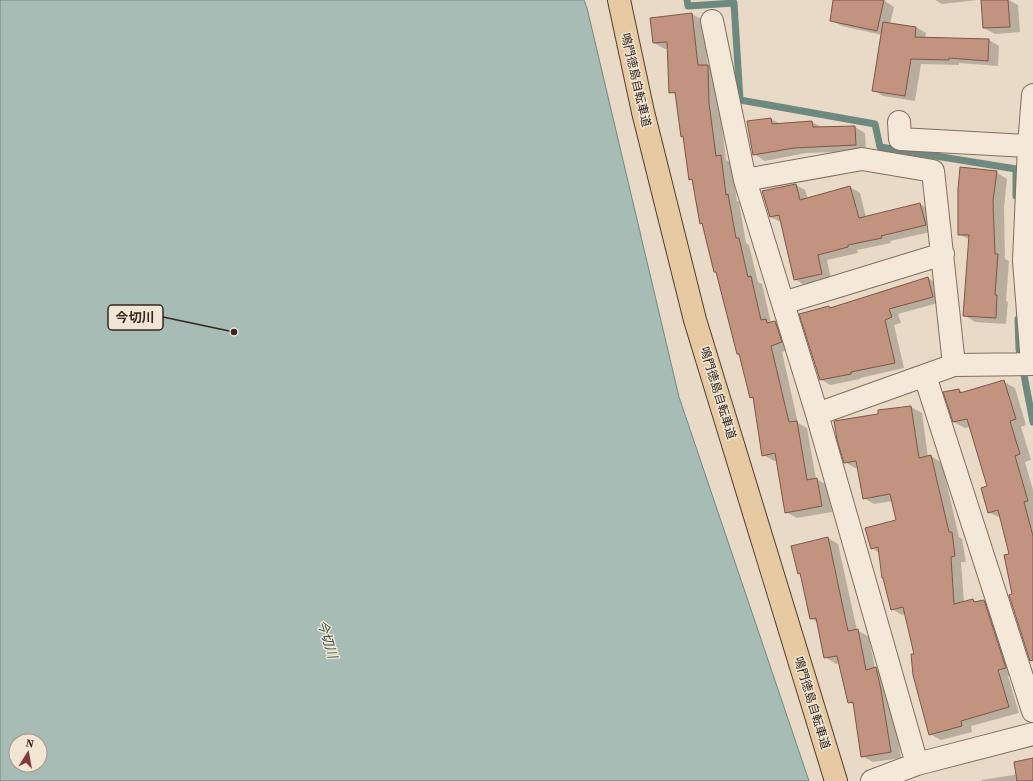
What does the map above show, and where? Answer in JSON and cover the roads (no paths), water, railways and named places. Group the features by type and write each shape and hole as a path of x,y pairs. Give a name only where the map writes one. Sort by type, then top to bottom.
{"main road":[{"name":"鳴門徳島自転車道","path":"618,0 643,112 695,320 836,781"}],"street":[{"path":"712,21 745,180 817,414 917,764"},
{"path":"817,414 954,365 1032,364 1024,261 1029,146 1033,95"},
{"path":"899,122 900,139 1029,146"},
{"path":"745,180 862,159 934,171 954,365"},
{"path":"783,303 943,254"},
{"path":"925,376 1033,712"},
{"path":"872,781 917,764 1033,734"}],"water":[{"path":"0,0 584,0 679,397 809,781 0,781"}],"waterway":[{"path":"687,0 688,6 734,3 740,100 875,124 880,147 1016,169 1016,196"},
{"path":"1018,319 1019,349 1033,422"}],"place":[{"name":"今切川","path":"234,332"}]}
